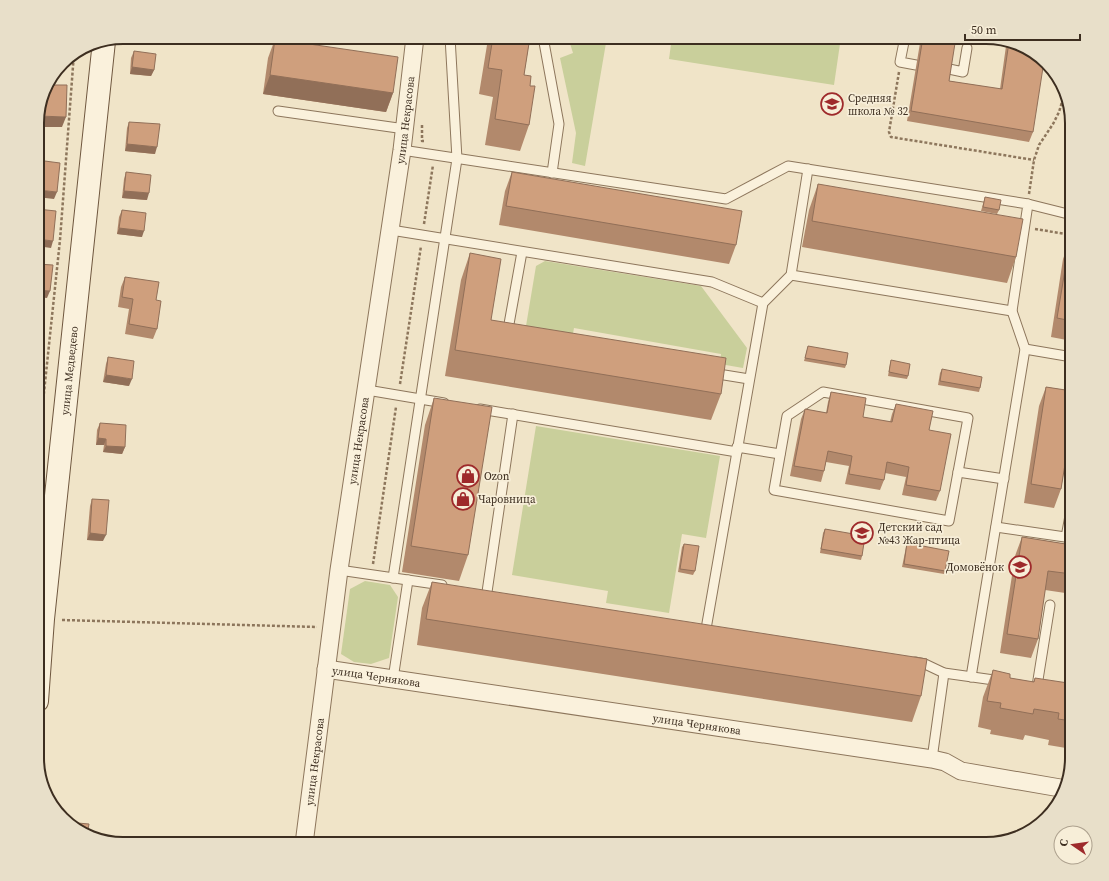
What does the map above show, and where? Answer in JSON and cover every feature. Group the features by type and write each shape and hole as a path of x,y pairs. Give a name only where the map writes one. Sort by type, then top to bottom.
{"street":[{"name":"улица Некрасова","path":"305,837 339,570 405,129 413,44"},
{"name":"улица Медведево","path":"44,610 103,47"},
{"name":"улица Чернякова","path":"326,669 932,759 945,762 961,771 1059,788"}],"lane":[{"path":"393,578 457,159 450,44"},
{"path":"544,44 559,124 552,173"},
{"path":"904,44 900,62 916,65"},
{"path":"948,69 963,72 967,48"},
{"path":"278,111 405,129"},
{"path":"402,150 726,199 788,166 1028,204 1065,212"},
{"path":"706,629 749,379 764,303 791,275 808,193 808,169"},
{"path":"971,677 1025,349 1012,311 1020,227 1028,204"},
{"path":"391,230 712,282 764,303"},
{"path":"521,339 513,334 509,324 522,252"},
{"path":"791,275 1012,311"},
{"path":"1025,349 1065,356"},
{"path":"702,371 749,379"},
{"path":"367,390 451,404"},
{"path":"823,392 968,418 958,472 949,521 774,490 787,416 823,392"},
{"path":"474,408 737,450 780,454"},
{"path":"487,592 513,414"},
{"path":"958,472 1004,480"},
{"path":"996,527 1065,536"},
{"path":"339,570 448,586"},
{"path":"393,679 408,580"},
{"path":"1037,686 1050,605"},
{"path":"910,661 925,664 944,673 1008,682"},
{"path":"932,759 944,673"}],"path":[{"path":"44,392 60,240 73,61"},
{"path":"900,62 889,132 892,137 1034,160"},
{"path":"1028,204 1034,160 1039,145 1053,124 1062,104"},
{"path":"371,574 436,146 422,141 423,119"},
{"path":"1020,227 1065,234"},
{"path":"44,619 331,628"}],"green space":[{"path":"570,44 606,44 585,166 572,163 576,133 560,58 573,53"},
{"path":"671,44 840,44 834,85 669,59"},
{"path":"545,261 701,286 747,348 743,368 720,364 721,354 574,328 572,339 526,326 536,266"},
{"path":"536,426 720,456 706,538 682,534 669,613 606,603 608,591 512,575"},
{"path":"365,581 390,585 398,597 389,658 371,664 354,662 341,654 350,589"}],"building":[{"path":"274,44 309,44 398,57 393,93 270,75"},
{"path":"492,44 529,44 524,75 531,76 530,86 535,86 529,125 495,119 502,70 488,68"},
{"path":"922,44 955,44 949,81 1002,89 1008,47 1034,60 1043,69 1033,132 911,111"},
{"path":"134,51 156,54 154,70 132,67"},
{"path":"54,85 67,85 66,117 44,116 47,103"},
{"path":"129,122 160,124 157,147 127,144"},
{"path":"44,161 60,163 57,192 44,191"},
{"path":"126,172 151,175 149,193 124,191"},
{"path":"512,172 742,211 736,245 506,206"},
{"path":"818,184 1023,219 1016,257 812,221"},
{"path":"985,197 1001,200 999,210 983,207"},
{"path":"44,210 56,211 53,241 44,240"},
{"path":"122,210 146,213 144,231 119,228"},
{"path":"470,253 501,259 491,320 726,358 721,394 455,350"},
{"path":"44,264 53,265 50,291 44,291"},
{"path":"1065,270 1065,320 1057,318"},
{"path":"125,277 159,282 156,300 161,301 157,329 129,324 133,299 122,297"},
{"path":"808,346 848,353 846,365 805,358"},
{"path":"108,357 134,361 132,379 106,375"},
{"path":"891,360 910,364 908,376 889,372"},
{"path":"942,369 982,377 980,388 940,381"},
{"path":"1046,387 1065,390 1065,464 1061,489 1031,484"},
{"path":"831,392 866,398 863,417 892,422 896,404 933,411 929,430 951,434 940,491 906,485 909,467 887,462 884,480 849,474 852,456 828,451 824,471 794,466 805,409 827,413"},
{"path":"434,398 492,407 468,555 411,546"},
{"path":"100,423 126,425 125,447 106,446 106,439 98,438"},
{"path":"92,499 109,500 106,535 90,533"},
{"path":"825,529 865,536 862,556 821,549"},
{"path":"1022,537 1065,544 1065,573 1048,571 1038,639 1007,634"},
{"path":"907,543 949,551 945,571 904,564"},
{"path":"684,544 699,546 695,571 680,569"},
{"path":"432,582 927,659 921,696 426,619"},
{"path":"993,670 1010,674 1010,678 1034,682 1035,678 1065,683 1065,720 1058,719 1059,713 1034,709 1033,714 1000,708 1001,703 987,701"},
{"path":"79,823 89,824 88,829"}],"place":[{"name":"Средняя школа № 32","path":"832,104"},
{"name":"Ozon","path":"468,476"},
{"name":"Чаровница","path":"463,499"},
{"name":"Детский сад №43 Жар-птица","path":"862,533"},
{"name":"Домовёнок","path":"1020,567"}]}
